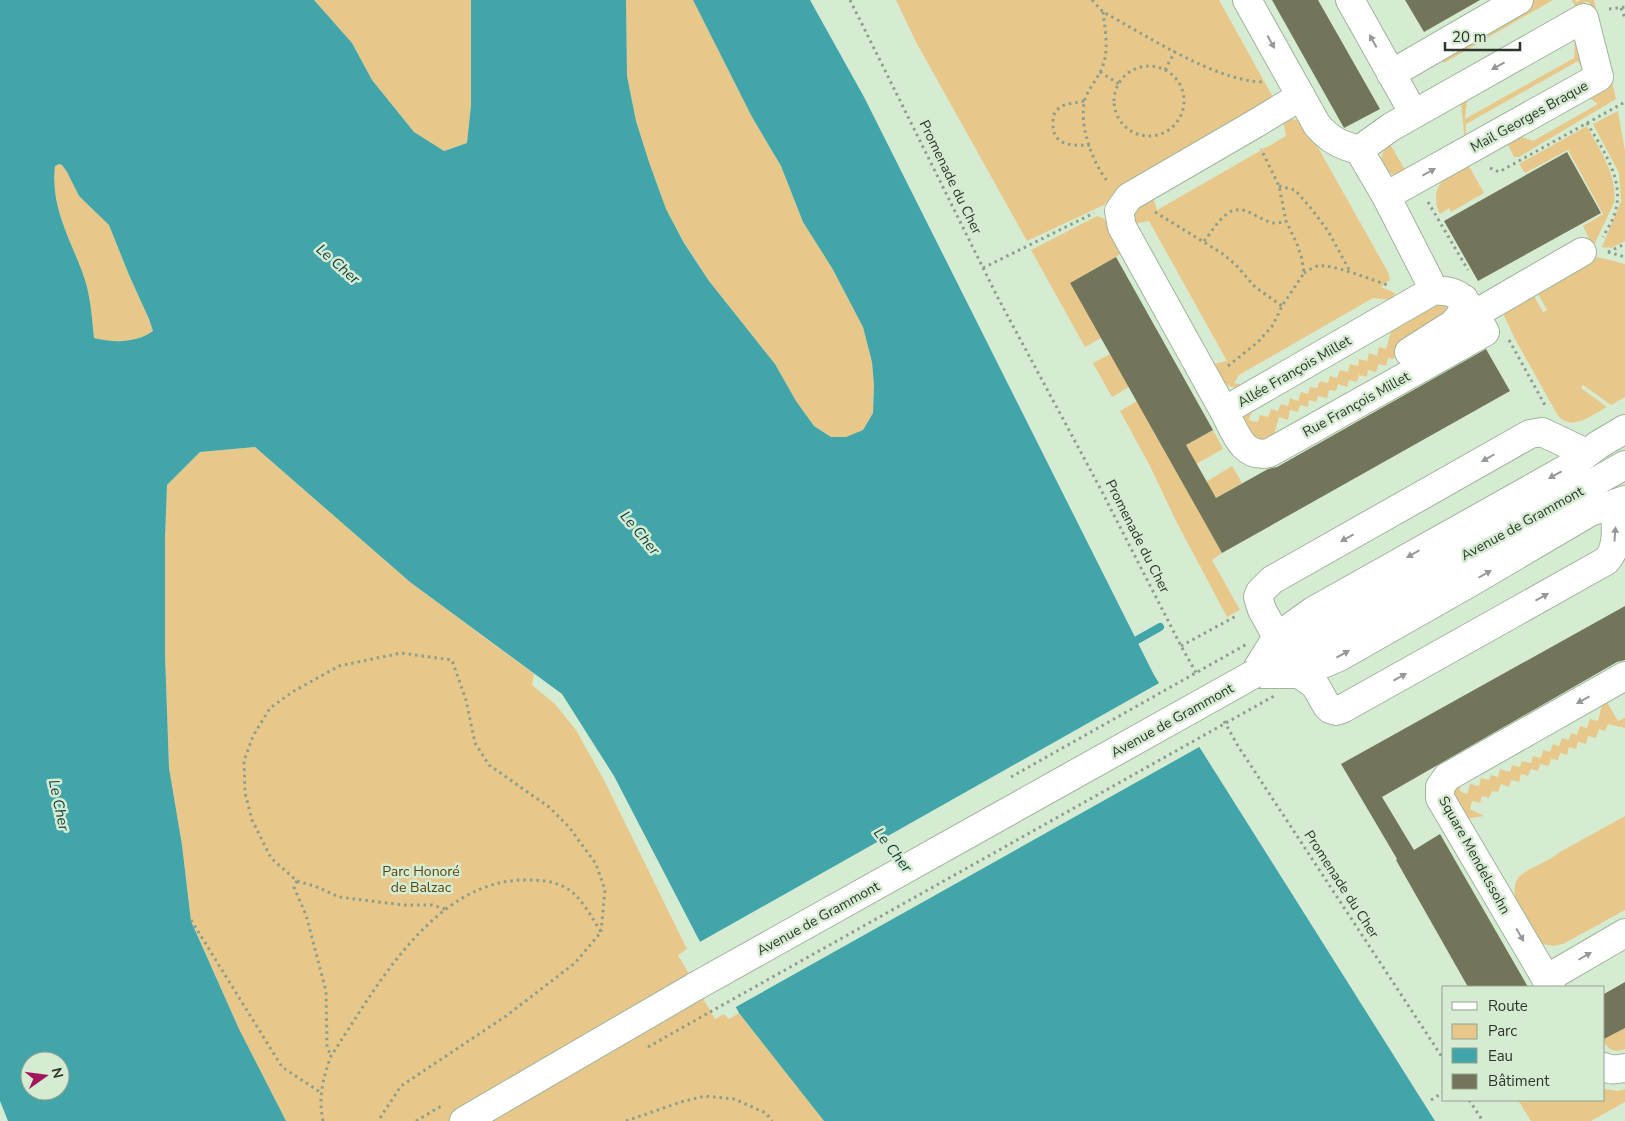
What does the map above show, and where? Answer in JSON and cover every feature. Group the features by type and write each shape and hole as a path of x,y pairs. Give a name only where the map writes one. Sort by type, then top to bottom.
{"street":[{"path":"1247,0 1317,125 1327,137 1337,143 1359,150 1386,196 1423,296 1451,291 1456,293 1469,307"},
{"path":"1350,0 1414,114"},
{"path":"1391,74 1519,0"},
{"name":"Mail Georges Braque","path":"1359,150 1391,127 1584,18 1599,77 1386,196"},
{"path":"1124,204 1301,96"},
{"name":"Allée François Millet","path":"1124,204 1122,227 1224,411 1423,296"},
{"path":"1409,352 1453,324 1469,307 1596,250"},
{"name":"Rue François Millet","path":"1224,411 1242,445 1248,450 1261,454 1269,453 1485,332 1469,307"},
{"name":"Avenue de Grammont","path":"1288,655 1313,611 1566,469 1586,453 1625,429"},
{"name":"Avenue de Grammont","path":"1254,674 1288,655 1339,656 1590,512 1620,502 1614,548 1611,556 1606,561 1336,711 1327,706 1314,685 1288,655 1262,610 1258,597 1260,592 1272,580 1530,434 1542,432 1586,453"},
{"name":"Avenue de Grammont","path":"464,1121 696,986 1625,465"},
{"name":"Square Mendelssohn","path":"1625,676 1447,777 1440,787 1440,798 1548,983 1625,933"},
{"path":"1605,1068 1617,1070 1625,1068"}],"path":[{"name":"Promenade du Cher","path":"850,0 983,268 1200,679"},
{"path":"1092,0 1103,12 1197,63 1234,78 1268,82"},
{"path":"1609,9 1623,8 1625,18"},
{"path":"1103,12 1106,36 1105,55 1100,72 1089,88 1084,101 1084,117 1090,145 1093,156 1103,175 1124,204 1204,241 1236,265 1255,287 1282,306"},
{"path":"1165,70 1175,51"},
{"path":"1155,67 1165,70 1174,77 1180,86 1183,97 1183,108 1180,118 1173,127 1164,133 1142,136 1132,132 1123,125 1117,116 1114,105 1114,94 1119,84 1125,75 1139,68 1155,67"},
{"path":"1100,72 1119,84"},
{"path":"1084,101 1066,104 1058,108 1053,115 1052,125 1055,136 1062,142 1072,146 1090,145"},
{"path":"1485,166 1499,172 1625,102"},
{"path":"1587,123 1607,158 1615,176 1618,190 1615,214 1596,250"},
{"path":"1253,126 1261,150 1279,186 1286,221 1298,244 1304,273"},
{"path":"1279,186 1295,190 1310,206 1328,231 1350,273"},
{"path":"1424,194 1469,272"},
{"path":"983,268 1092,214 1124,204"},
{"path":"1204,241 1227,213 1237,209 1245,210 1268,222 1278,223 1286,221"},
{"path":"1596,250 1625,244"},
{"path":"1207,380 1234,362 1258,342 1273,325 1282,306 1304,273 1318,266 1332,266 1423,296"},
{"path":"1508,340 1538,390 1549,413"},
{"path":"1181,646 1244,612"},
{"path":"378,1121 401,1086 506,1016 575,963 601,932 605,890 596,864 569,827 549,807 489,765 475,743 466,700 452,660 401,653 339,666 294,691 270,708 253,736 244,761 245,793 252,820 271,858 297,881 317,887 339,897 403,905 432,905 445,910"},
{"name":"Avenue de Grammont","path":"710,1012 1274,696"},
{"name":"Promenade du Cher","path":"1219,713 1238,746 1442,1057"},
{"path":"323,1121 320,1092 331,1056 400,953 445,910 468,895 492,885 513,881 541,880 567,888 584,905 601,932"},
{"path":"297,881 294,887 306,915 326,991 327,1047 331,1056"},
{"path":"191,920 282,1067 320,1092"},
{"path":"1430,1100 1442,1093"},
{"path":"626,1121 680,1102 705,1096 734,1099 766,1113 772,1121"},
{"path":"1470,1101 1483,1121"}],"green space":[{"path":"314,0 471,0 471,105 467,143 443,151 414,132 372,80 352,43"},
{"path":"626,0 693,0 752,117 781,166 803,222 832,268 863,327 872,361 874,385 873,413 863,430 846,437 831,437 814,426 796,401 775,364 709,281 684,242 666,209 636,121 627,76"},
{"path":"896,0 1219,0 1274,99 1119,187 1104,205 1027,241 916,42"},
{"path":"1533,0 1553,0 1444,63 1440,56"},
{"path":"1572,0 1577,2 1580,0 1594,0 1616,99 1519,157 1514,157 1507,143 1519,136 1533,141 1598,104 1582,93 1606,75 1592,7 1589,2 1585,2 1575,7"},
{"path":"1575,38 1586,75 1578,61 1466,124 1465,143 1461,103 1467,100 1465,119 1574,58"},
{"path":"1618,111 1625,151 1625,241 1611,248 1602,247 1621,201 1619,173 1593,124"},
{"path":"1293,119 1299,121 1307,128 1388,272 1390,280 1381,287 1395,293 1392,300 1373,298 1239,375 1234,383 1244,385 1233,387 1218,374 1213,364 1227,361 1149,221 1134,224 1133,210 1153,197 1157,210 1286,136 1283,122"},
{"path":"1587,126 1607,163 1613,182 1614,193 1614,203 1593,247 1583,226 1603,214 1568,150 1525,173 1519,164"},
{"path":"1390,144 1408,175 1400,176 1393,174 1384,167 1382,156"},
{"path":"59,164 67,172 79,196 109,225 149,319 153,331 146,335 125,341 109,341 94,338 87,288 63,224 56,196 54,181 55,165"},
{"path":"1468,164 1484,193 1451,212 1449,208 1440,214 1436,200 1439,186 1452,173"},
{"path":"1097,216 1106,221 1122,252 1070,283 1101,338 1085,347 1031,250"},
{"path":"1584,255 1625,264 1625,397 1611,405 1583,385 1581,388 1607,407 1581,421 1568,422 1557,414 1514,337 1502,311 1533,294 1543,312 1547,310 1537,292"},
{"path":"1432,302 1448,304 1444,314 1402,339 1415,362 1396,352 1394,359 1388,358 1386,366 1379,364 1376,372 1368,370 1367,377 1359,375 1357,382 1349,380 1347,387 1338,384 1336,391 1329,390 1327,398 1318,396 1316,402 1309,400 1308,407 1300,405 1298,412 1290,410 1288,420 1279,417 1272,443 1253,444 1241,420 1243,411 1254,402 1249,420 1258,422 1260,415 1268,417 1271,409 1278,411 1281,404 1288,406 1290,398 1298,401 1301,392 1308,394 1310,387 1317,388 1320,381 1328,383 1330,376 1337,378 1340,370 1348,372 1350,364 1358,366 1359,359 1367,361 1369,353 1377,356 1379,347 1386,349 1393,324"},
{"path":"1110,354 1129,387 1112,397 1093,363"},
{"path":"1137,401 1222,553 1212,560 1240,610 1227,617 1120,411"},
{"path":"1213,430 1223,449 1196,464 1186,445"},
{"name":"Parc Honoré de Balzac","path":"255,447 410,582 534,674 532,685 555,704 576,730 604,780 687,949 678,955 715,1019 724,1014 729,1019 739,1013 824,1121 286,1121 239,1029 191,920 182,845 169,769 165,654 167,485 200,452"},
{"path":"1232,466 1242,483 1216,498 1206,482"},
{"path":"1604,697 1618,721 1625,718 1625,728 1608,724 1605,731 1599,729 1596,738 1588,736 1586,744 1578,742 1576,749 1569,747 1567,755 1560,753 1558,760 1551,759 1549,766 1540,764 1538,771 1531,769 1528,776 1521,774 1519,782 1511,780 1509,787 1501,784 1498,792 1492,791 1489,798 1482,796 1480,803 1472,801 1470,809 1484,816 1464,817 1453,805 1451,784 1461,775 1460,791 1467,794 1470,784 1479,786 1481,778 1489,780 1491,775 1498,777 1500,769 1510,772 1512,765 1520,767 1522,761 1531,763 1533,756 1541,758 1543,750 1550,752 1553,744 1559,746 1562,738 1569,740 1571,733 1577,735 1580,726 1587,728 1590,719 1598,721"},
{"path":"1625,816 1625,910 1563,944 1552,946 1539,943 1516,900 1516,883 1520,876"},
{"path":"1625,1028 1625,1049 1616,1051 1611,1049 1605,1043 1605,1038"},
{"path":"1605,1089 1618,1091 1625,1089 1625,1102 1591,1121 1531,1121 1519,1101 1605,1101"}],"water":[{"name":"Le Cher","path":"0,0 314,0 352,43 372,80 414,132 444,151 467,143 471,105 471,0 626,0 627,76 636,121 666,209 684,243 709,281 775,364 796,401 814,426 831,437 846,437 863,430 873,413 874,385 872,362 863,327 832,268 803,222 781,166 752,117 693,0 810,0 864,97 1154,675 1435,1121 824,1121 739,1013 614,776 562,694 410,582 255,447 200,452 167,485 165,654 169,768 182,845 191,921 239,1029 286,1121 8,1121 0,1101","holes":["62,165 79,196 109,225 149,319 153,331 146,335 125,341 109,341 94,338 87,287 63,224 56,196 54,182 55,166"]}],"pier":[{"path":"1161,682 1201,746 734,1008 698,943"}],"building":[{"path":"1272,0 1318,0 1380,109 1344,128"},
{"path":"1405,0 1480,0 1424,32"},
{"path":"1567,152 1601,213 1478,281 1444,221"},
{"path":"1116,257 1213,430 1186,445 1216,498 1268,469 1277,467 1486,349 1510,391 1222,553 1070,283"},
{"path":"1625,606 1625,660 1617,662 1382,797 1414,850 1440,834 1527,986 1467,986 1397,859 1341,764"},
{"path":"1625,982 1625,1028 1605,1038 1605,993"}],"waterway":[{"path":"1137,640 1160,627"}]}
